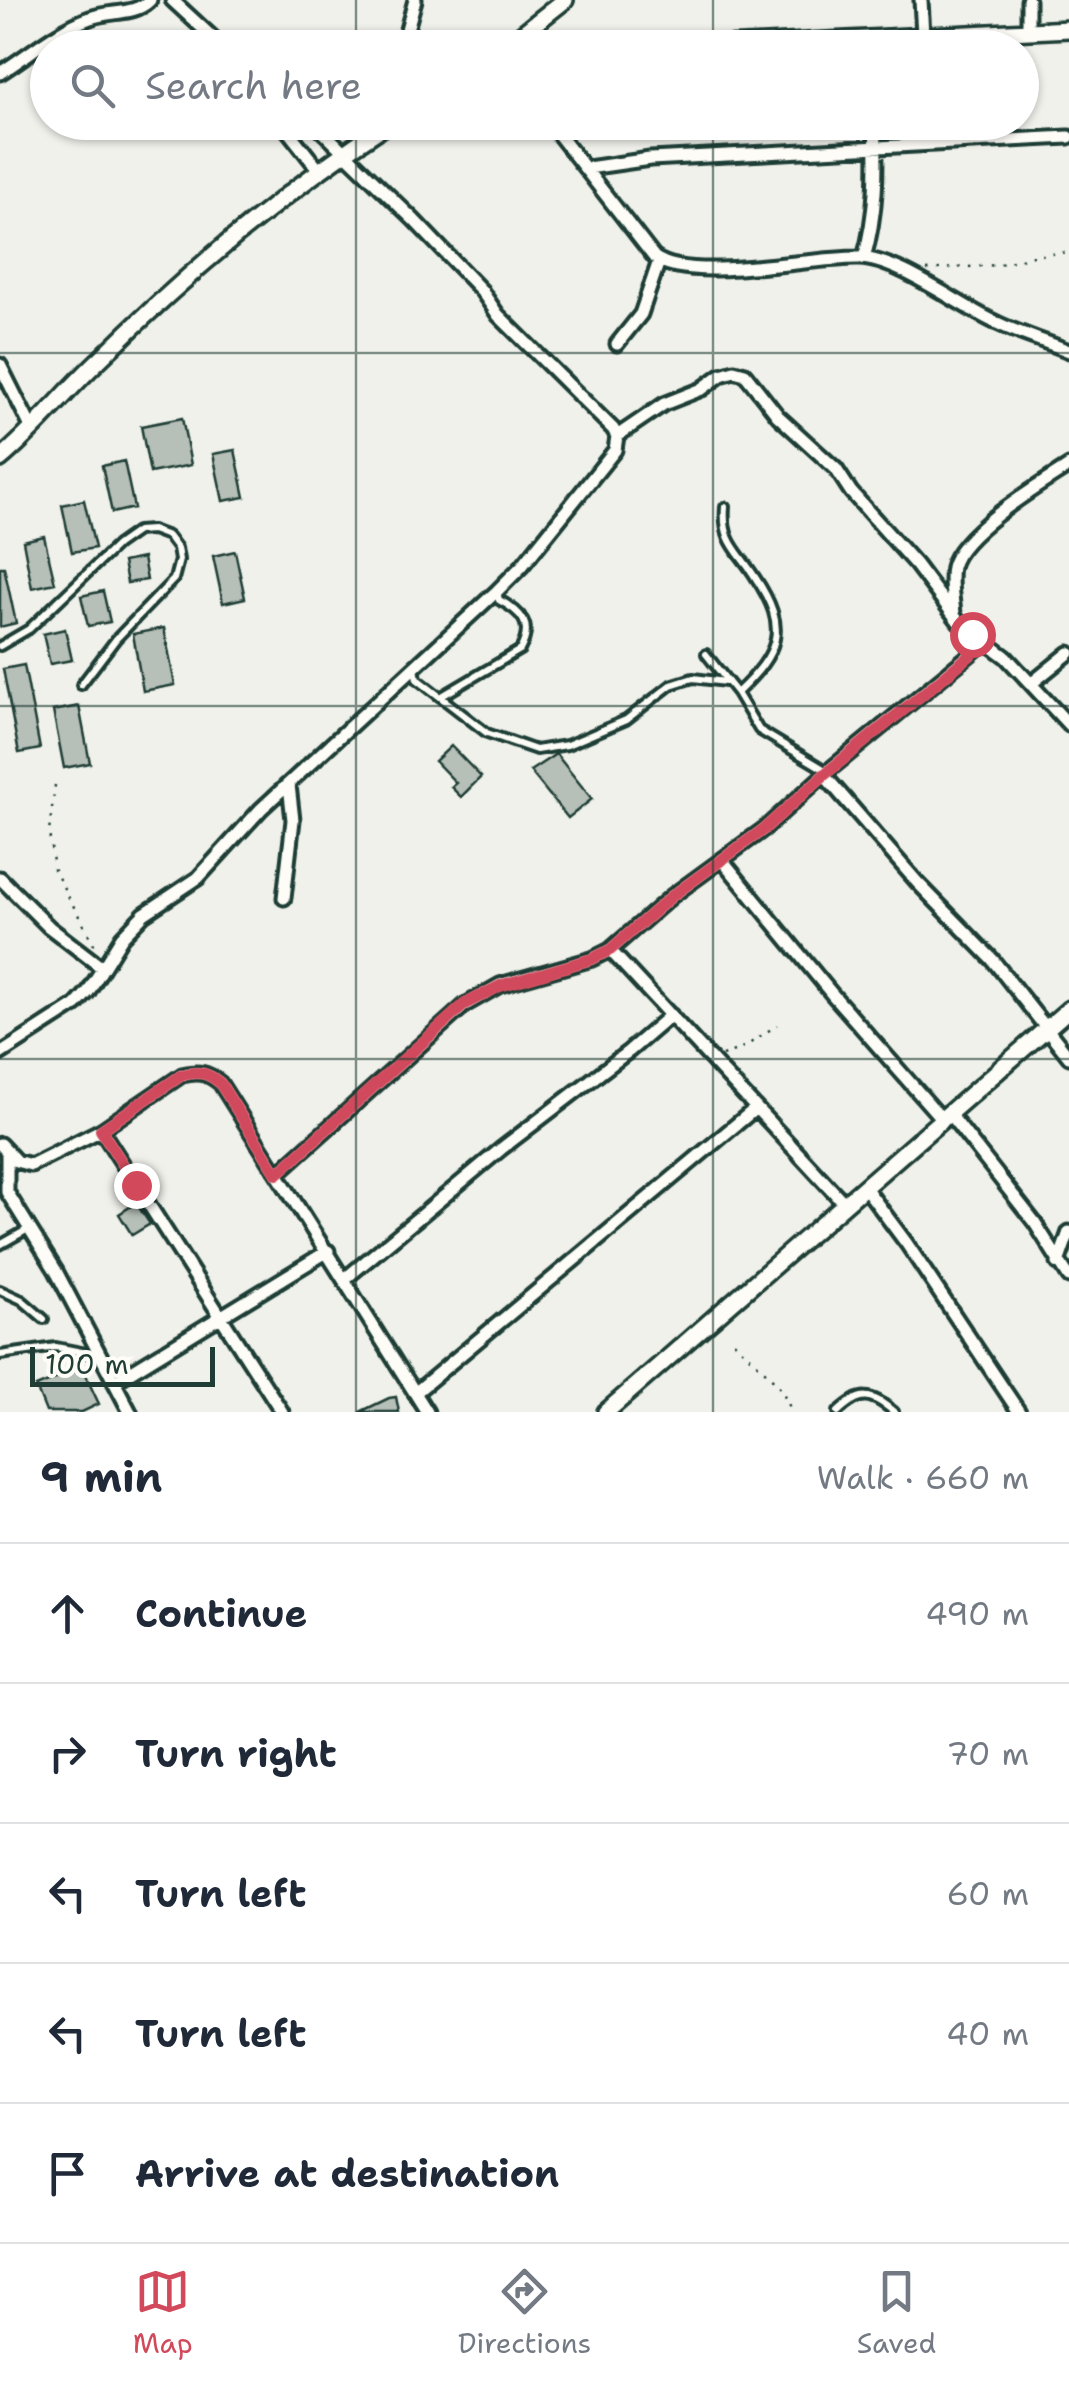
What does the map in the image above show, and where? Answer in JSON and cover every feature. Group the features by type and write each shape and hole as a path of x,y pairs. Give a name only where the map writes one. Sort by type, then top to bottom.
{"street":[{"path":"68,30 101,14 133,11 151,0"},
{"path":"172,0 204,30"},
{"path":"407,30 415,0"},
{"path":"527,30 565,0"},
{"path":"921,0 922,30"},
{"path":"1028,0 1028,30"},
{"path":"1039,30 1069,29"},
{"path":"0,73 30,54"},
{"path":"1039,138 1069,137"},
{"path":"293,140 319,170"},
{"path":"332,140 414,220 481,290 498,315 617,436"},
{"path":"0,459 100,358 237,236 358,140"},
{"path":"565,140 660,262 678,268 864,258 898,271 1000,325 1069,350"},
{"path":"864,258 874,221 876,140"},
{"path":"588,168 650,159 997,140"},
{"path":"618,344 641,314 660,262"},
{"path":"0,365 32,428"},
{"path":"0,1054 76,1005 104,962 144,914 198,878 261,809 522,566 599,472 615,450 617,436 664,404 702,389 720,375 745,374 778,416 836,468 851,492 954,614 984,644 1006,657 1069,725"},
{"path":"954,614 952,564 964,548 1042,483 1069,466"},
{"path":"277,1174 480,994 610,950 672,896 764,829 984,644"},
{"path":"1032,683 1069,653"},
{"path":"826,773 917,882 992,959 1069,1057"},
{"path":"284,898 293,820 289,785"},
{"path":"723,860 832,994 945,1115 1035,1223 1069,1277"},
{"path":"0,878 49,927 104,962"},
{"path":"610,950 844,1203"},
{"path":"606,1412 1069,1009"},
{"path":"346,1278 671,1015"},
{"path":"4,1149 23,1164 31,1165 101,1130 182,1075 196,1071 209,1074 220,1083 428,1412"},
{"path":"415,1393 756,1108"},
{"path":"101,1130 282,1412"},
{"path":"4,1149 6,1192 32,1227 130,1412"},
{"path":"864,1186 1019,1412"},
{"path":"1058,1263 1069,1232"},
{"path":"114,1382 328,1251"}],"lane":[{"path":"726,507 727,539 768,600 777,636 773,654 738,693"},
{"path":"0,646 29,629 116,544 137,531 152,530 168,536 177,548 179,560 174,579 116,639 81,685"},
{"path":"442,696 520,650 526,639 528,628 524,618 499,600 497,591"},
{"path":"706,654 738,693 759,730 826,773"},
{"path":"415,667 417,679 487,733 536,750 567,745 626,720 672,685 693,678 726,682"},
{"path":"0,1245 32,1227"},
{"path":"0,1290 22,1300 44,1320"},
{"path":"0,1356 56,1346 100,1355"},
{"path":"838,1412 862,1396 872,1396 894,1412"}],"path":[{"path":"898,271 996,265 1069,252"},
{"path":"55,785 49,832 54,870 104,962"},
{"path":"712,1059 746,1046 777,1024"},
{"path":"734,1340 775,1379 791,1412"}],"building":[{"path":"182,418 191,465 150,473 141,426"},
{"path":"235,450 245,497 223,501 213,454"},
{"path":"124,461 134,508 112,513 102,466"},
{"path":"84,500 95,548 72,552 62,505"},
{"path":"44,536 55,583 32,588 23,541"},
{"path":"235,551 245,598 223,603 213,556"},
{"path":"143,558 147,580 127,583 123,562"},
{"path":"0,567 4,567 16,623 0,627"},
{"path":"103,591 110,622 88,626 81,596"},
{"path":"164,628 175,685 143,691 133,634"},
{"path":"65,629 72,660 50,664 43,634"},
{"path":"24,665 40,749 19,753 3,669"},
{"path":"79,706 90,763 64,768 53,711"},
{"path":"451,746 481,777 461,797 451,787 456,783 435,761"},
{"path":"556,754 592,799 568,818 530,771"},
{"path":"136,1203 150,1224 132,1235 119,1214"},
{"path":"82,1368 99,1404 82,1412 46,1412 36,1387"},
{"path":"396,1397 399,1412 360,1412 389,1398"}],"route":[{"path":"136,1185 101,1130 182,1075 196,1071 209,1074 220,1083 277,1174 465,1004 500,986 592,959 624,940 672,896 764,829 984,644 972,634"}]}
